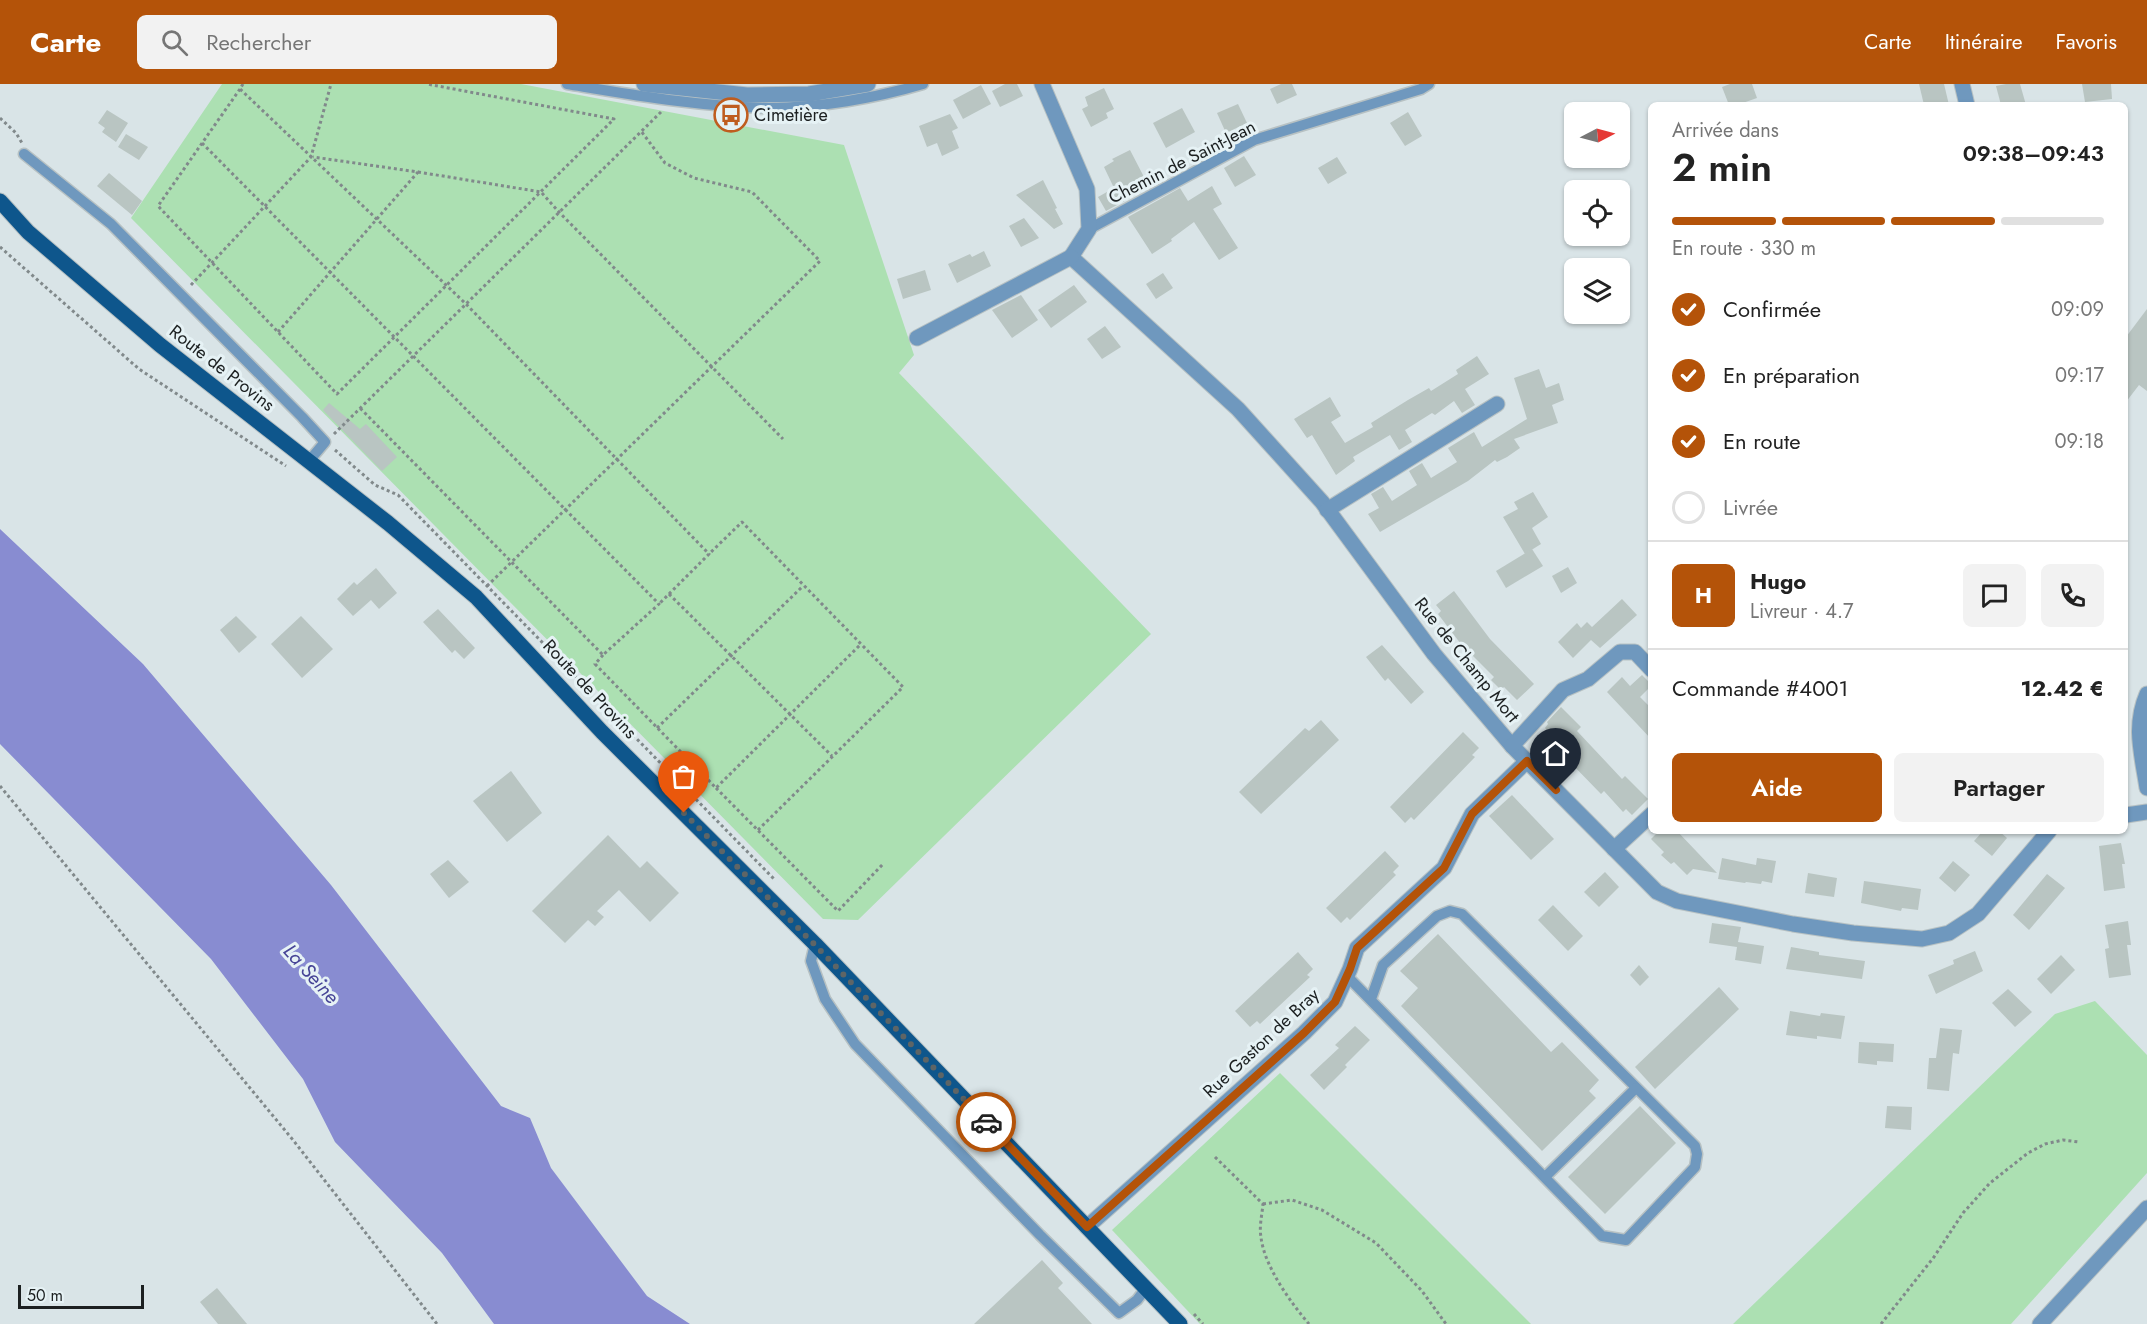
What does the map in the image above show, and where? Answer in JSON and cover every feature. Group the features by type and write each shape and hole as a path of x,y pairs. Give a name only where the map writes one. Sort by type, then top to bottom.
{"main road":[{"path":"0,201 28,232"},
{"path":"0,214 28,232"},
{"name":"Route de Provins","path":"28,232 160,345 388,523 476,597 602,732 814,944 1180,1324"}],"street":[{"path":"644,84 683,90 747,95 808,105 868,84"},
{"path":"917,338 1071,257 1089,229 1087,189 1042,84"},
{"path":"1962,84 1966,102"},
{"name":"Rue de Champ Mort","path":"1071,257 1238,409 1327,510 1434,654 1512,746 1657,892 1677,901 1853,933 1922,939 1949,933 1978,914 2046,834"},
{"path":"1327,510 1497,404"},
{"path":"1512,746 1563,690 1588,679 1620,651 1635,652 1648,666"},
{"path":"2147,694 2140,712 2139,732 2147,788"},
{"name":"Rue Gaston de Bray","path":"1087,1227 1304,1033 1335,1002 1357,948 1444,868 1472,814 1527,761"},
{"path":"2128,815 2147,812"},
{"path":"1614,849 1648,818"},
{"path":"2040,1324 2147,1208"}],"lane":[{"path":"567,84 703,104 770,108 831,103 923,84"},
{"name":"Chemin de Saint-Jean","path":"1089,229 1254,140 1420,89 1429,84"},
{"path":"24,154 111,224 325,442 309,461"},
{"path":"1347,976 1602,1236 1626,1240 1695,1167 1697,1154 1695,1146 1462,914 1450,911 1437,916 1383,965 1371,999"},
{"path":"814,944 811,961 825,999 855,1044 1119,1313 1123,1324"},
{"path":"1545,1177 1636,1088"},
{"path":"1119,1313 1137,1300 1146,1288"}],"path":[{"path":"243,84 158,206 337,394 614,119 427,84"},
{"path":"181,296 311,157 331,84"},
{"path":"240,89 466,304 709,554"},
{"path":"325,442 683,90"},
{"path":"0,118 22,140 24,154"},
{"path":"476,597 820,261 752,192 694,178 664,163 641,131"},
{"path":"202,142 658,604"},
{"path":"311,157 541,192 783,439"},
{"path":"278,332 418,172"},
{"path":"0,247 139,369 291,469"},
{"path":"360,408 603,655"},
{"path":"758,830 903,687 742,522 595,664 716,788 838,911 883,864"},
{"path":"657,728 803,585"},
{"path":"669,594 832,756"},
{"path":"716,788 861,645"},
{"path":"0,786 293,1140 437,1324"},
{"path":"1881,1324 1934,1257 1963,1213 1990,1183 2028,1153 2045,1144 2063,1140 2079,1142"},
{"path":"1215,1157 1263,1204 1261,1237 1268,1262 1294,1307 1309,1324"},
{"path":"1263,1204 1292,1200 1322,1210 1376,1243 1422,1291 1446,1324"}],"green space":[{"path":"222,84 521,84 844,145 914,355 899,373 1151,634 858,920 823,919 131,218"},
{"path":"2095,1001 2147,1055 2147,1173 2011,1324 1733,1324 2055,1014"},
{"path":"1280,1073 1531,1324 1200,1324 1112,1230"}],"water":[{"name":"La Seine","path":"0,529 143,664 331,885 501,1106 530,1118 551,1168 647,1296 690,1324 494,1324 442,1253 335,1142 303,1079 211,959 0,744"}],"building":[{"path":"1005,84 1017,84 1023,96 1000,107 992,91"},
{"path":"1281,84 1292,84 1297,95 1277,104 1270,89"},
{"path":"1730,84 1752,84 1757,98 1746,102 1728,102 1722,87"},
{"path":"1919,84 1944,84 1948,102 1923,102"},
{"path":"2020,84 2025,102 2000,102 1996,86"},
{"path":"2082,84 2111,84 2112,99 2085,102"},
{"path":"981,85 991,104 963,119 953,100"},
{"path":"1104,88 1114,109 1106,113 1108,118 1091,127 1082,109 1088,106 1085,97"},
{"path":"1238,104 1247,123 1226,133 1217,113"},
{"path":"1182,108 1195,132 1166,148 1153,123"},
{"path":"107,110 128,123 116,142 102,132 105,128 98,123"},
{"path":"1408,112 1422,136 1405,146 1390,123"},
{"path":"950,114 958,128 952,131 959,148 942,156 937,143 927,147 919,126"},
{"path":"126,134 148,147 139,160 118,147"},
{"path":"1130,150 1144,177 1150,174 1156,184 1106,211 1098,197 1114,188 1104,167 1114,161 1112,159"},
{"path":"1244,156 1256,175 1235,187 1224,168"},
{"path":"1337,157 1347,173 1328,184 1318,168"},
{"path":"109,173 142,201 132,215 97,186"},
{"path":"1043,180 1063,224 1054,229 1016,195"},
{"path":"1212,186 1222,204 1213,209 1238,248 1219,260 1194,222 1152,254 1128,217 1180,188 1188,201"},
{"path":"1024,218 1039,238 1021,247 1009,226"},
{"path":"984,251 991,266 957,283 948,264 970,254 972,257"},
{"path":"925,270 931,290 903,299 897,279"},
{"path":"1163,273 1173,288 1156,299 1146,284"},
{"path":"1074,285 1087,302 1051,328 1038,310"},
{"path":"1021,295 1038,320 1012,338 992,310"},
{"path":"2147,309 2147,391 2139,385 2128,399 2128,334"},
{"path":"1105,326 1121,347 1102,359 1087,339"},
{"path":"1477,356 1489,374 1465,389 1475,405 1462,413 1454,401 1435,415 1432,413 1405,430 1412,442 1399,450 1390,435 1353,457 1355,461 1336,475 1312,435 1307,438 1294,419 1330,397 1341,416 1331,422 1345,443 1373,427 1371,423 1408,400 1429,388 1431,391 1458,374 1456,370"},
{"path":"1539,369 1546,388 1559,383 1564,400 1552,405 1558,423 1514,439 1520,448 1497,462 1495,460 1468,481 1380,532 1368,514 1379,508 1371,494 1383,487 1392,501 1417,485 1409,471 1422,463 1431,478 1457,462 1448,448 1474,432 1482,447 1527,419 1514,378"},
{"path":"329,403 360,429 366,424 397,457 382,471 323,410"},
{"path":"1533,492 1548,517 1532,528 1541,544 1525,554 1503,517 1518,509 1514,502"},
{"path":"1532,549 1543,566 1506,588 1496,571"},
{"path":"1568,567 1577,583 1561,593 1552,576"},
{"path":"376,568 397,593 379,609 371,600 353,616 337,599 354,582 357,585"},
{"path":"1454,591 1490,639 1534,684 1517,700 1504,687 1501,690 1491,680 1494,677 1467,652 1438,614 1441,611 1436,605"},
{"path":"1622,599 1637,615 1600,648 1591,640 1573,658 1558,642 1577,623 1581,628 1587,622 1592,627"},
{"path":"438,609 475,648 464,659 455,650 452,653 423,622"},
{"path":"236,616 257,637 239,653 220,630"},
{"path":"301,616 333,649 302,678 271,644"},
{"path":"1382,645 1424,692 1411,704 1388,678 1385,681 1366,657"},
{"path":"1642,675 1648,681 1648,689 1640,697 1648,705 1648,736 1607,692 1622,677 1630,686"},
{"path":"1561,707 1581,727 1577,731 1622,779 1625,776 1648,799 1632,815 1626,809 1623,812 1604,791 1601,794 1568,760 1572,757 1545,728 1547,722"},
{"path":"1321,720 1339,740 1261,814 1239,792 1305,728 1309,731"},
{"path":"1463,732 1479,748 1472,755 1475,757 1414,820 1411,817 1405,823 1390,807"},
{"path":"511,771 542,813 507,842 473,801"},
{"path":"1512,795 1554,839 1531,860 1489,816"},
{"path":"1656,834 1680,834 1717,873 1693,869 1687,875 1674,862 1671,864 1661,855 1664,852 1651,839"},
{"path":"1980,834 2002,834 2007,838 1992,856 1974,841"},
{"path":"608,835 640,868 647,861 679,893 650,922 619,890 597,911 604,917 595,926 588,920 565,943 532,911"},
{"path":"2121,843 2125,864 2122,864 2125,888 2104,891 2099,846"},
{"path":"1385,851 1399,866 1393,872 1396,875 1350,920 1347,917 1341,923 1326,908"},
{"path":"1722,858 1756,865 1757,858 1776,861 1772,883 1762,881 1761,884 1745,883 1718,879"},
{"path":"448,860 469,882 449,898 430,874"},
{"path":"1953,861 1970,875 1955,892 1939,878"},
{"path":"1605,872 1619,887 1599,907 1584,892"},
{"path":"1808,873 1837,878 1834,897 1805,893"},
{"path":"2047,874 2065,888 2029,930 2013,915"},
{"path":"1864,881 1921,889 1918,910 1902,908 1901,911 1861,903"},
{"path":"1553,905 1583,936 1568,951 1538,920"},
{"path":"2128,921 2131,945 2127,945 2131,975 2109,978 2105,949 2109,948 2105,925"},
{"path":"1712,923 1741,927 1738,942 1764,946 1761,964 1735,960 1737,947 1709,943"},
{"path":"1438,934 1551,1052 1562,1042 1599,1080 1589,1091 1596,1098 1542,1151 1401,1006 1418,988 1400,971"},
{"path":"1791,947 1819,952 1819,955 1865,961 1862,979 1786,969"},
{"path":"1975,951 1983,971 1936,994 1928,975 1954,964 1953,960"},
{"path":"1298,952 1313,969 1307,975 1310,977 1260,1024 1257,1021 1250,1027 1235,1011"},
{"path":"2061,955 2075,970 2051,994 2037,979"},
{"path":"1639,965 1649,977 1640,986 1630,975"},
{"path":"1719,987 1739,1009 1655,1089 1635,1067"},
{"path":"2008,989 2032,1012 2015,1027 1992,1003"},
{"path":"1790,1011 1820,1016 1821,1013 1845,1016 1841,1039 1786,1035"},
{"path":"1355,1026 1370,1040 1324,1090 1310,1075 1339,1048 1335,1045"},
{"path":"1940,1028 1962,1030 1959,1054 1953,1053 1949,1091 1927,1089 1929,1058 1936,1058"},
{"path":"1859,1042 1894,1044 1893,1062 1877,1061 1877,1065 1858,1063"},
{"path":"1640,1106 1676,1143 1605,1214 1568,1177"},
{"path":"1887,1106 1912,1107 1911,1130 1885,1128"},
{"path":"1042,1260 1063,1283 1058,1288 1092,1324 974,1324"},
{"path":"217,1288 247,1324 218,1324 200,1302"}],"way so far":[{"path":"684,813 986,1122"}],"place":[{"name":"Cimetière","path":"731,115"}],"route":[{"path":"986,1122 1087,1227 1304,1033 1335,1002 1357,948 1444,868 1472,814 1527,761 1556,790"}]}
